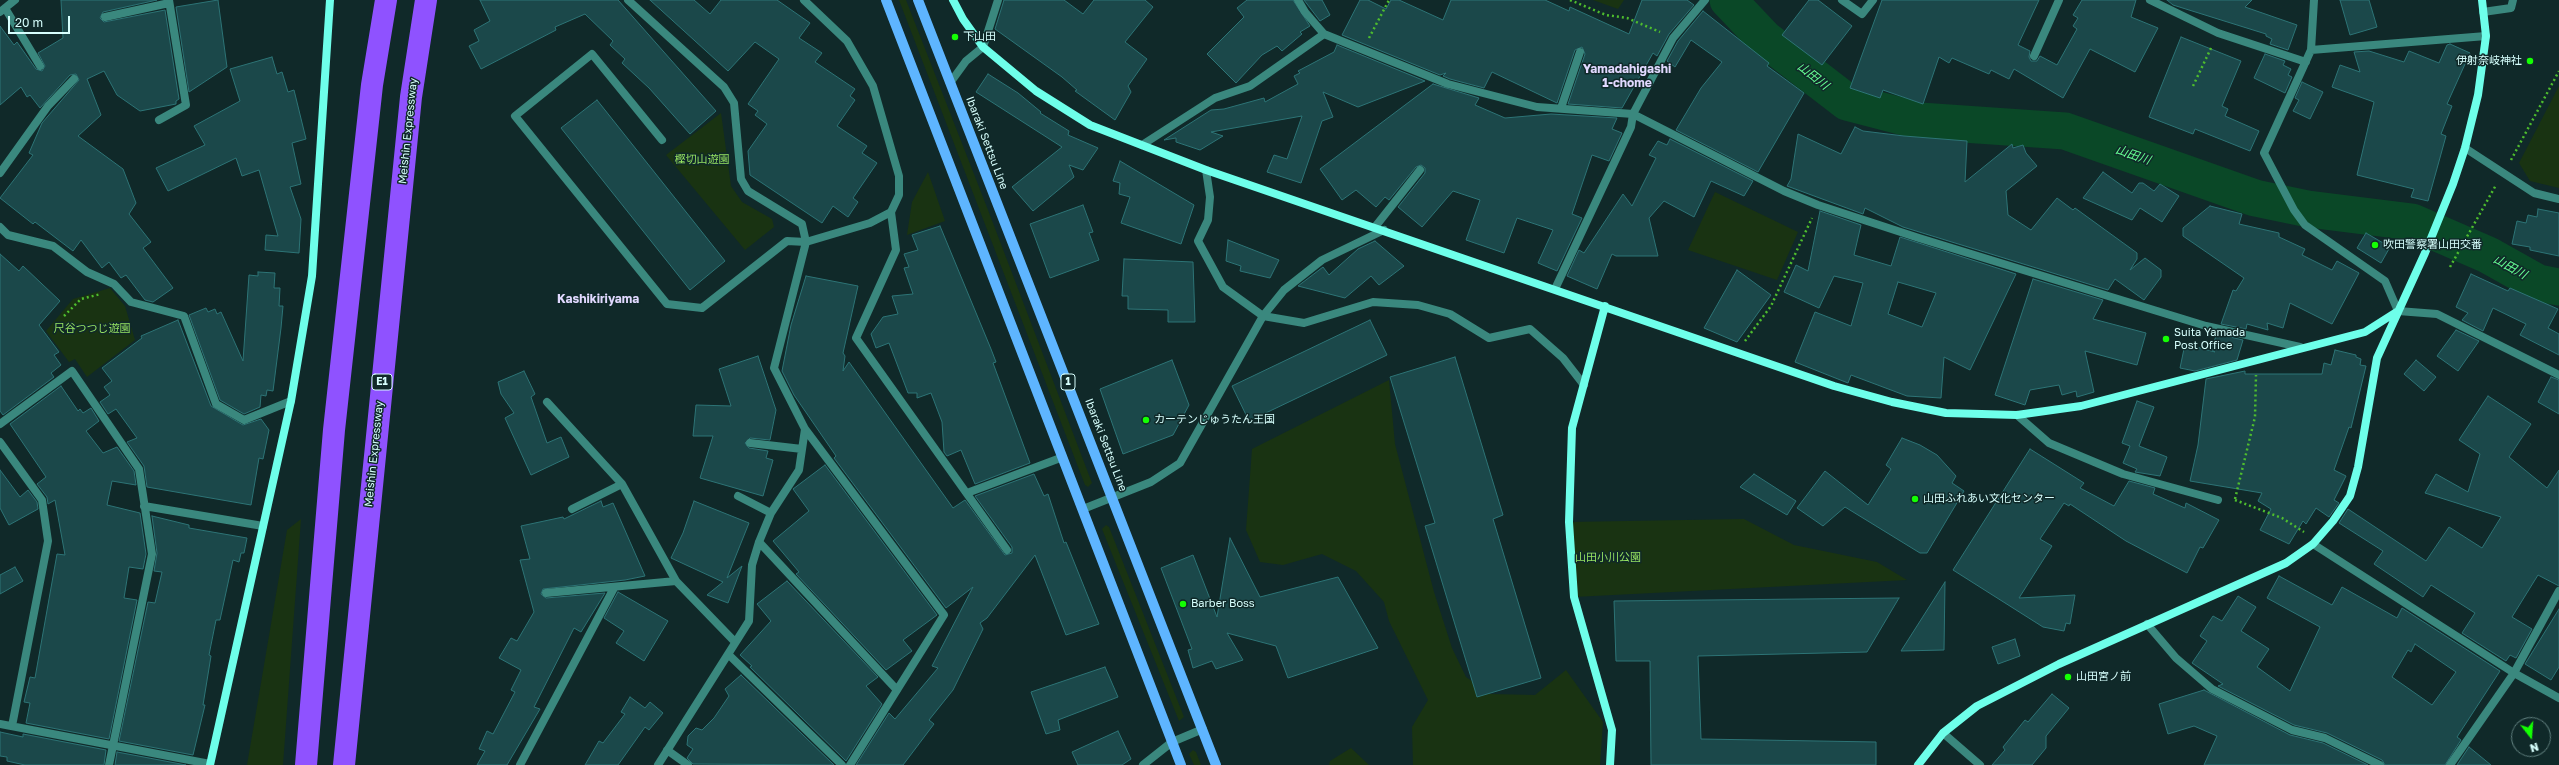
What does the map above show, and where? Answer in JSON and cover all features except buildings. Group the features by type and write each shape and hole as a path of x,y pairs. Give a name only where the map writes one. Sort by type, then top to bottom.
{"highway":[{"path":"306,765 334,430 372,85 386,0"},
{"name":"Meishin Expressway","path":"344,765 411,97 426,0"}],"main road":[{"path":"886,0 1181,765"},
{"name":"Ibaraki Settsu Line","path":"918,0 1114,497 1216,765"}],"street":[{"path":"15,0 2,10 40,66"},
{"path":"0,724 210,764 291,401 312,276 330,0"},
{"path":"628,0 724,87 734,103 741,179 748,191 802,224 806,242 774,368 805,429 944,615 850,765"},
{"path":"804,0 847,41 873,86 899,176 899,195 891,212 896,250 856,338 1007,550"},
{"path":"953,0 963,19 983,47 1036,91 1090,125 1206,170 1834,386 1892,402 1946,413 2016,415 2080,406 2300,347 2365,332 2398,311 2437,314 2559,375"},
{"path":"950,83 966,61 983,47 998,0"},
{"path":"1298,0 1305,12 1324,34 1448,84 1536,106 1633,114 1784,191 1818,205 1918,238 2206,326 2300,347"},
{"path":"1842,0 1862,14 1872,0"},
{"path":"2034,56 2059,0"},
{"path":"2150,0 2218,33 2306,62"},
{"path":"2314,0 2311,50 2264,153 2294,210 2305,224 2385,280 2398,311"},
{"path":"1918,765 1943,733 1977,706 2059,664 2286,563 2313,544 2333,521 2350,496 2358,466 2377,358 2425,253 2445,204 2465,148 2478,95 2486,36 2482,0"},
{"path":"2483,12 2511,8 2512,0"},
{"path":"105,17 169,2 186,105 159,120"},
{"path":"1555,289 1631,127 1633,114 1673,38 1702,2"},
{"path":"1142,145 1215,98 1250,86 1324,34"},
{"path":"2311,50 2486,36"},
{"path":"1561,108 1580,52"},
{"path":"662,140 592,54 516,116 667,304 702,308 787,241 806,242 870,223 891,212"},
{"path":"0,172 48,106 74,79"},
{"path":"2465,148 2504,172 2534,193 2559,199"},
{"path":"1206,170 1210,197 1208,220 1198,242 1223,287 1263,316 1304,323 1373,302 1418,305 1450,314 1489,338 1530,329 1564,358 1584,385"},
{"path":"1375,227 1420,170"},
{"path":"0,227 8,235 53,246 87,272 114,284 131,302 184,316 216,404 244,420 291,401"},
{"path":"1083,508 1151,482 1180,463 1263,316 1284,290 1322,260 1384,230"},
{"path":"1605,306 1572,428 1569,522 1574,589 1612,730 1610,765"},
{"path":"0,424 72,371 139,469 152,554 109,765"},
{"path":"547,402 622,484 676,581 735,642"},
{"path":"2016,415 2049,443 2055,446 2123,474 2218,500"},
{"path":"658,765 748,621 752,566 759,542 772,513 799,470 805,429"},
{"path":"0,442 42,500 48,541 12,726"},
{"path":"750,443 802,449"},
{"path":"966,493 1063,457"},
{"path":"572,509 622,484"},
{"path":"738,496 772,513"},
{"path":"144,506 263,526"},
{"path":"759,542 897,690"},
{"path":"2313,544 2514,673 2559,698"},
{"path":"546,593 614,588 676,581"},
{"path":"520,765 614,588"},
{"path":"2450,765 2514,673 2559,591"},
{"path":"2147,624 2176,658 2212,689 2292,730 2325,738 2380,765"},
{"path":"728,654 842,765"},
{"path":"1143,765 1172,742 1203,729"},
{"path":"1943,733 1980,765"},
{"path":"667,750 688,765"}],"path":[{"path":"1362,50 1389,0"},
{"path":"1570,0 1606,15 1627,18 1673,38"},
{"path":"2192,86 2218,33"},
{"path":"2450,267 2559,71"},
{"path":"1737,352 1771,306 1818,205"},
{"path":"64,316 81,299 106,293"},
{"path":"2235,500 2255,417 2256,360"},
{"path":"2218,500 2235,500 2282,518 2304,533 2313,544"}],"green space":[{"path":"899,0 906,0 988,210 1092,483 1088,487 1085,485"},
{"path":"1593,0 1624,0 1618,9"},
{"path":"2559,86 2559,188 2530,181 2519,163"},
{"name":"樫切山遊園","path":"721,113 731,186 742,202 772,219 774,227 745,250 666,155"},
{"path":"928,172 945,221 907,235 912,202"},
{"path":"1715,192 1798,232 1777,280 1688,250"},
{"name":"尺谷つつじ遊園","path":"110,288 125,306 135,340 87,377 75,359 69,362 46,331 73,299"},
{"path":"1389,380 1395,444 1434,592 1452,648 1466,677 1491,694 1535,695 1566,670 1603,722 1600,765 1413,765 1412,727 1428,700 1389,621 1384,602 1356,571 1322,554 1283,565 1260,562 1246,530 1252,449"},
{"path":"301,519 283,765 247,765 287,530"},
{"name":"山田小川公園","path":"1744,519 1794,545 1877,562 1907,580 1574,597 1569,522"},
{"path":"1106,525 1109,527 1184,717 1179,721 1102,529"},
{"path":"1351,748 1369,765 1329,765 1330,761"},
{"path":"1193,750 1196,752 1201,765 1194,765 1189,754"}],"waterway":[{"name":"山田川","path":"1728,0 1765,39 1847,102 1920,121 2065,131 2255,198 2308,209 2412,222 2488,255 2538,283 2559,287"}],"place":[{"name":"下山田","path":"955,37"},
{"name":"伊射奈岐神社","path":"2530,61"},
{"name":"吹田警察署山田交番","path":"2375,245"},
{"name":"Suita Yamada Post Office","path":"2166,339"},
{"name":"カーテンじゅうたん王国","path":"1146,420"},
{"name":"山田ふれあい文化センター","path":"1915,499"},
{"name":"Barber Boss","path":"1183,604"},
{"name":"山田宮ノ前","path":"2068,677"}],"district":[{"name":"Yamadahigashi 1-chome","path":"1627,76"},
{"name":"Kashikiriyama","path":"598,299"}]}
